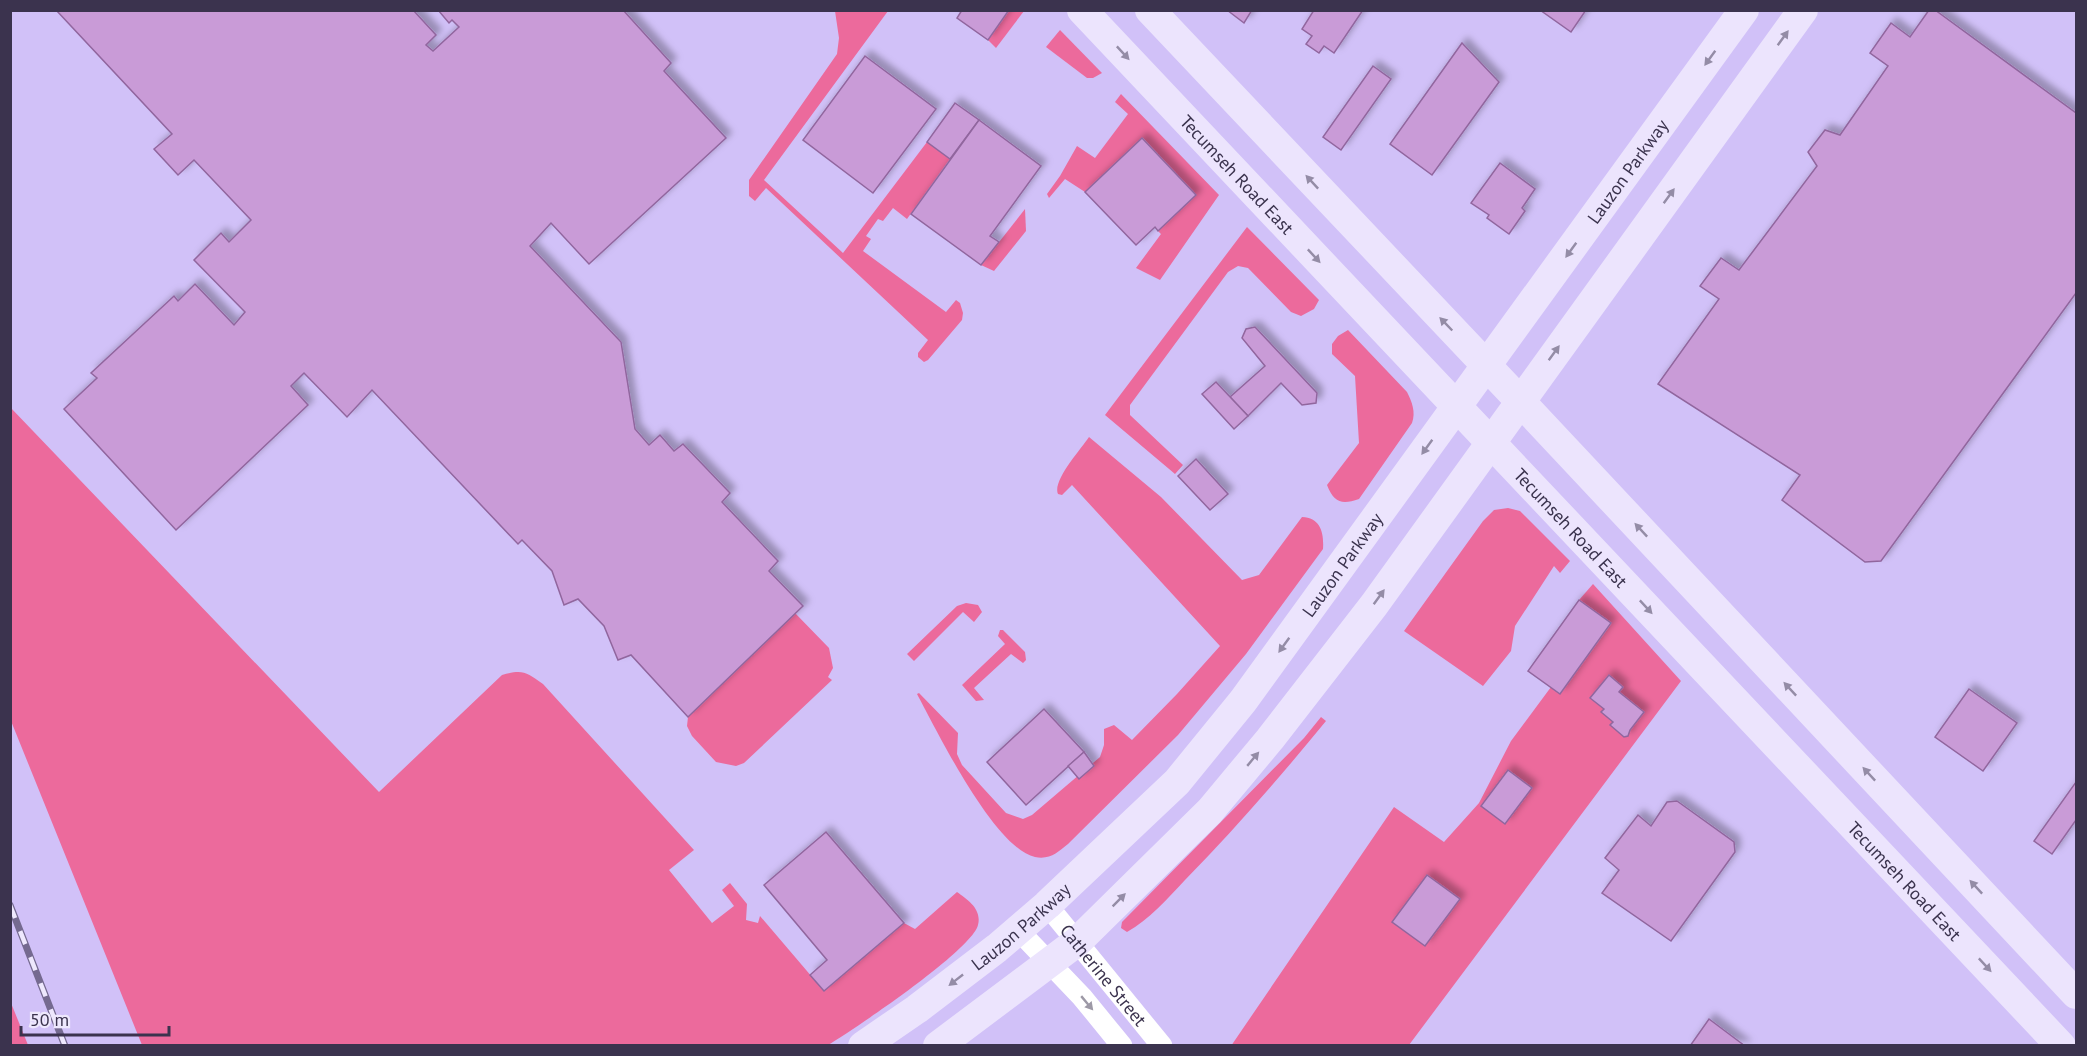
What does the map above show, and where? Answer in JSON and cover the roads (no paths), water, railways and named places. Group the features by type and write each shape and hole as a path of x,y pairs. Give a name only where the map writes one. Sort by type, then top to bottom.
{"main road":[{"name":"Tecumseh Road East","path":"1082,10 2061,1046"},
{"path":"1150,10 2076,994"},
{"name":"Lauzon Parkway","path":"863,1046 917,1009 1018,930 1177,782 1243,701 1744,10"},
{"path":"938,1046 1078,941 1210,811 1374,605 1803,10"}],"street":[{"name":"Catherine Street","path":"1047,905 1162,1046"},
{"name":"Catherine Street","path":"1018,930 1082,997 1122,1046"}],"railway":[{"path":"10,905 65,1046"}]}
